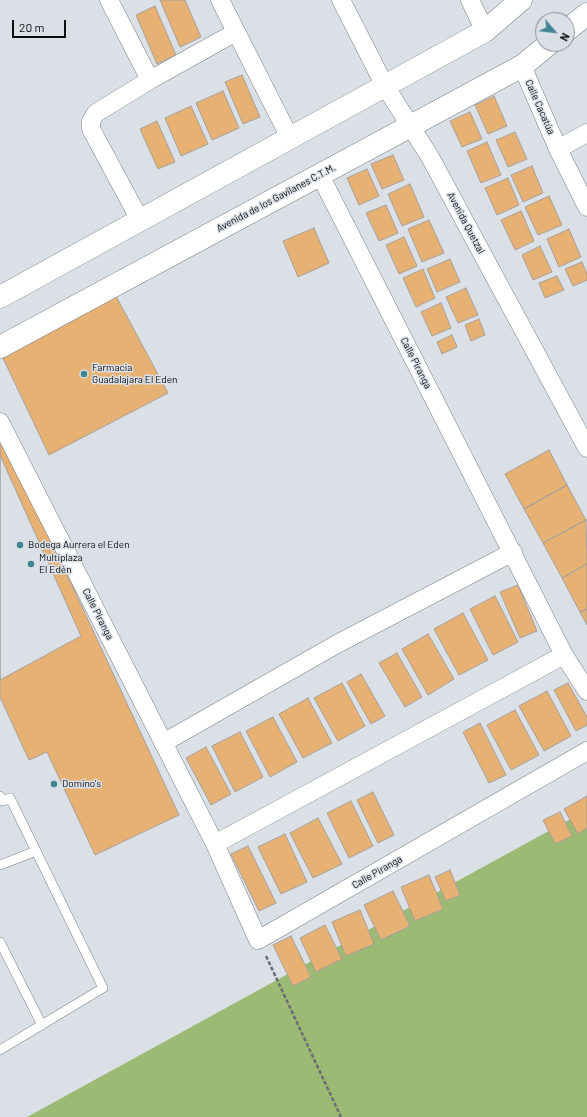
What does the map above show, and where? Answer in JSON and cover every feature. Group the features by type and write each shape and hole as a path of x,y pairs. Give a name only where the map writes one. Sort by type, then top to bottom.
{"street":[{"path":"109,0 150,80"},
{"path":"220,0 290,138"},
{"name":"Avenida Quetzal","path":"341,0 385,86 430,157 587,448"},
{"path":"470,0 485,31"},
{"path":"0,297 485,31 521,0"},
{"path":"575,24 587,14"},
{"path":"140,220 91,129 91,121 96,113 150,80 236,32"},
{"name":"Avenida de los Gavilanes C.T.M.","path":"0,347 522,66 539,52"},
{"name":"Calle Cacatúa","path":"522,66 558,149 587,207"},
{"path":"558,149 587,133"},
{"name":"Calle Piranga","path":"320,175 564,655 587,691"},
{"name":"Calle Piranga","path":"0,422 215,844 258,940 587,751"},
{"path":"163,743 337,644 512,552"},
{"path":"215,844 564,655"}],"lane":[{"path":"0,796 3,801 10,798 103,988 0,1050"},
{"path":"0,866 36,851"},
{"path":"0,942 42,1025"}],"path":[{"path":"258,940 341,1117"}],"green space":[{"path":"587,810 587,1117 27,1117"}],"building":[{"path":"160,0 185,0 201,37 180,47"},
{"path":"155,6 176,55 157,64 136,15"},
{"path":"242,75 260,117 243,124 225,82"},
{"path":"223,91 239,128 212,140 196,103"},
{"path":"494,96 507,126 488,134 475,105"},
{"path":"191,106 208,144 181,156 165,118"},
{"path":"470,112 482,139 462,147 450,121"},
{"path":"157,121 175,162 158,169 140,129"},
{"path":"515,132 527,159 508,167 496,140"},
{"path":"487,142 501,175 481,183 467,151"},
{"path":"393,155 404,180 382,189 371,164"},
{"path":"532,166 543,193 523,202 511,175"},
{"path":"367,169 379,196 359,205 347,178"},
{"path":"508,178 519,205 497,215 485,188"},
{"path":"410,184 424,217 402,226 388,194"},
{"path":"549,196 562,225 538,235 525,207"},
{"path":"386,205 398,233 379,241 366,213"},
{"path":"521,211 534,241 515,250 501,220"},
{"path":"429,220 444,253 422,262 408,229"},
{"path":"314,228 329,263 298,277 283,241"},
{"path":"569,229 581,257 559,267 547,239"},
{"path":"404,237 417,266 399,274 386,245"},
{"path":"540,246 552,272 533,280 522,255"},
{"path":"450,259 460,282 437,292 427,269"},
{"path":"582,262 587,274 587,280 573,286 565,269"},
{"path":"423,269 435,298 416,307 403,278"},
{"path":"557,276 564,290 545,298 539,283"},
{"path":"466,288 478,315 458,323 446,297"},
{"name":"Farmacia Guadalajara El Eden","path":"116,296 168,393 49,455 2,356"},
{"path":"441,303 451,328 432,336 421,312"},
{"path":"479,319 485,335 471,341 465,325"},
{"path":"452,335 457,347 442,354 437,342"},
{"name":"Multiplaza El Edén","path":"0,431 179,815 95,855 47,752 29,760 0,697"},
{"path":"549,450 567,485 524,509 505,474"},
{"name":"Bodega Aurrera el Eden","path":"0,455 81,636 0,680"},
{"path":"567,485 586,520 543,543 524,509"},
{"path":"586,520 587,564 562,578 543,543"},
{"path":"587,564 587,609 580,612 562,578"},
{"path":"518,585 537,631 520,638 500,592"},
{"path":"495,596 518,642 493,655 470,609"},
{"path":"587,609 587,625 580,612"},
{"path":"463,613 488,660 459,675 434,629"},
{"path":"428,634 454,679 428,695 402,649"},
{"path":"397,653 422,697 405,707 379,663"},
{"path":"361,674 385,716 371,724 347,682"},
{"path":"342,683 365,726 338,741 314,698"},
{"path":"568,683 587,717 587,725 576,731 554,690"},
{"path":"547,691 571,736 544,751 519,706"},
{"path":"308,698 332,743 303,758 279,714"},
{"path":"515,710 539,755 511,770 487,725"},
{"path":"273,717 297,762 270,777 246,731"},
{"path":"480,723 506,775 489,783 463,732"},
{"path":"240,732 263,777 235,792 212,746"},
{"path":"206,747 231,794 211,805 186,758"},
{"path":"373,792 394,835 378,843 357,800"},
{"path":"587,796 587,828 578,834 564,809"},
{"path":"351,801 373,846 349,858 327,813"},
{"path":"560,812 572,836 555,844 543,820"},
{"path":"318,818 342,864 313,878 290,833"},
{"path":"285,834 307,882 281,894 258,847"},
{"path":"248,846 276,903 259,911 231,854"},
{"path":"450,870 460,895 446,901 435,877"},
{"path":"429,875 443,909 415,921 401,887"},
{"path":"393,891 410,926 381,940 364,905"},
{"path":"360,910 374,944 346,956 332,922"},
{"path":"325,925 342,959 316,972 300,938"},
{"path":"291,936 311,977 293,986 273,945"}],"place":[{"name":"Farmacia Guadalajara El Eden","path":"84,374"},
{"name":"Bodega Aurrera el Eden","path":"20,545"},
{"name":"Multiplaza El Edén","path":"31,564"},
{"name":"Domino's","path":"54,784"}]}
